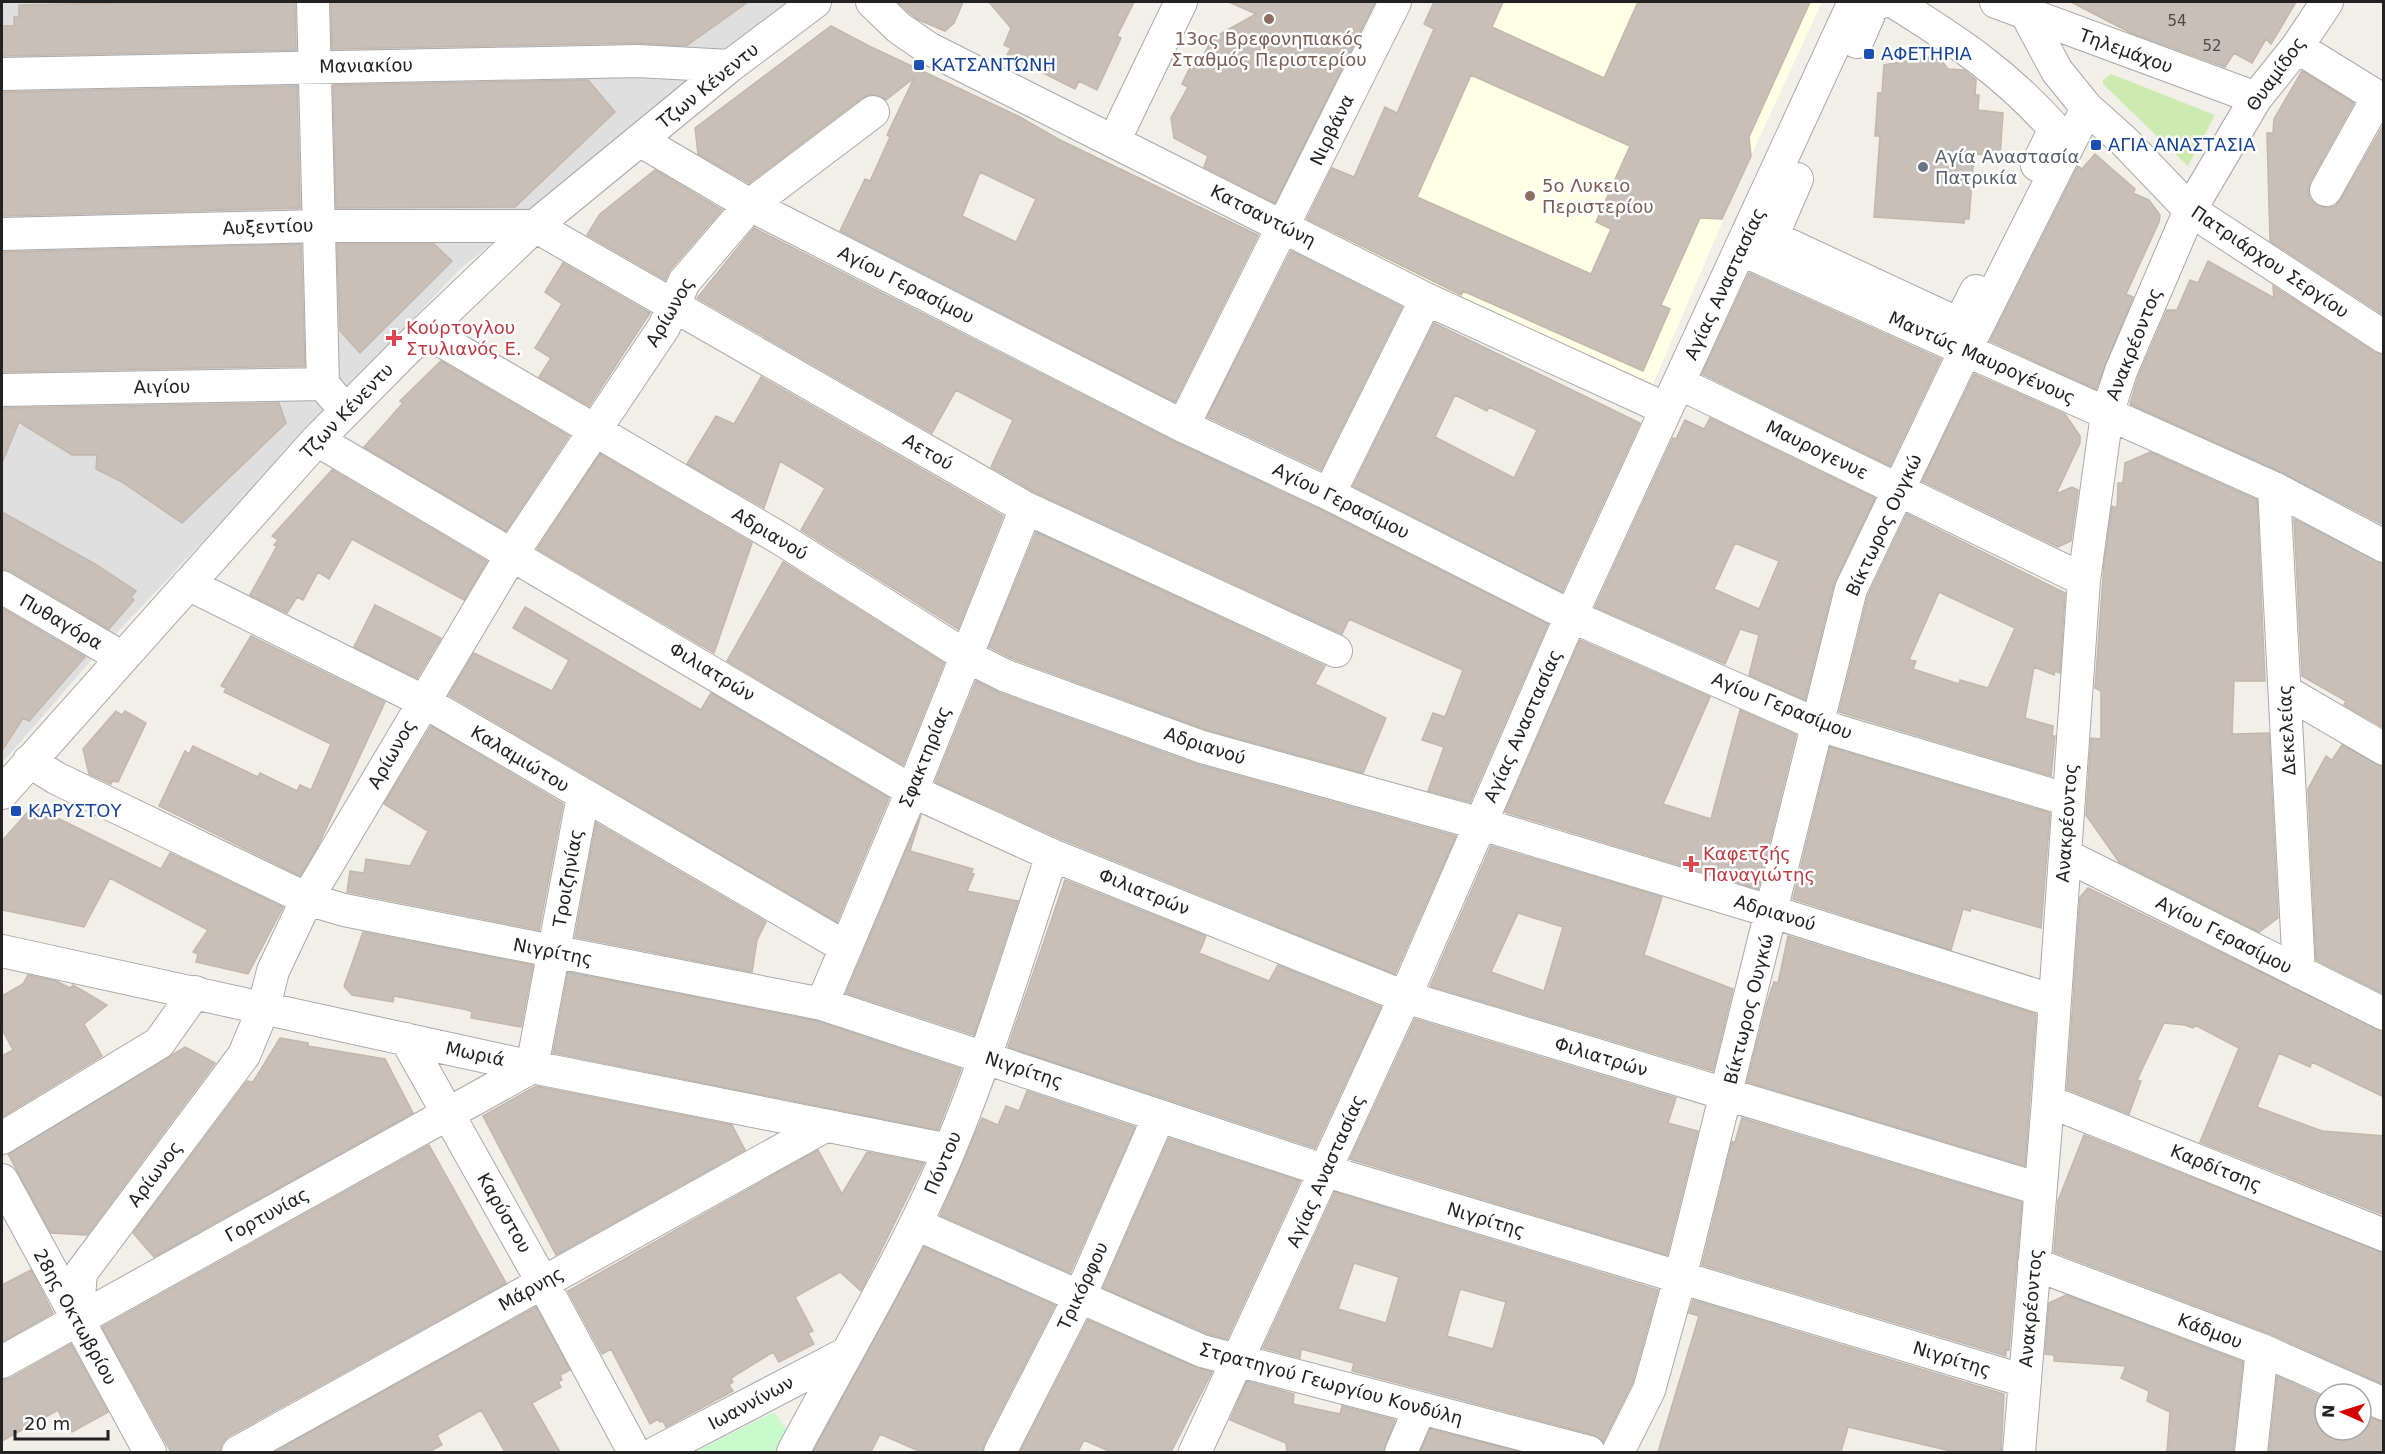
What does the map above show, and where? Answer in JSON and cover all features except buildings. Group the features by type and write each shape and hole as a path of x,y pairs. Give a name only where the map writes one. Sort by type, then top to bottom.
{"street":[{"path":"313,2 323,384 345,410"},
{"name":"Τζων Κένεντυ","path":"2,793 317,440 425,331 535,226 730,66 815,2"},
{"name":"Κατσαντώνη","path":"872,2 899,28 928,48 1426,299 1672,396"},
{"path":"1114,141 1181,2"},
{"name":"Νιρβάνα","path":"1184,426 1395,2"},
{"name":"Αγίας Αναστασίας","path":"1195,1452 1240,1359 1405,997 1571,616 1742,250 1854,2"},
{"path":"1882,2 1873,5 1772,237 1958,339 2055,129 2023,93 1975,53 1894,2"},
{"name":"Τηλεμάχου","path":"1996,2 2031,8 2256,98"},
{"name":"Θυαμίδος","path":"2190,210 2256,98 2297,47 2326,2"},
{"name":"Πατριάρχου Σεργίου","path":"2031,8 2057,71 2087,108 2125,142 2190,210 2384,337"},
{"path":"2297,47 2381,99 2326,190"},
{"name":"Μανιακίου","path":"2,74 638,61 730,66"},
{"name":"Βίκτωρος Ουγκώ","path":"1618,1452 1649,1390 1680,1278 1773,912 1851,589 1899,489 1958,339 2087,108"},
{"name":"Αρίωνος","path":"76,1320 81,1273 244,1055 264,1007 273,971 307,899 512,554 664,327 684,282 750,205 873,112"},
{"name":"Αγίου Γερασίμου","path":"641,141 750,205 1184,426 1329,494 1571,616 1818,725 2068,800"},
{"name":"Ανακρέοντος","path":"2019,1452 2048,1101 2084,580 2107,414 2121,371 2190,210"},
{"name":"Αυξεντίου","path":"2,234 320,225 535,226"},
{"name":"Αετού","path":"535,226 1026,508 1336,651"},
{"name":"Μαντώς Μαυρογένους","path":"1742,250 1958,339 2107,414 2274,489 2384,546"},
{"path":"1329,494 1426,299"},
{"name":"Αδριανού","path":"425,331 781,539 966,656 1006,676 1202,747 1480,824 1773,912 2054,1001"},
{"name":"Αιγίου","path":"2,390 323,384"},
{"name":"Μαυρογενυε","path":"1672,396 1899,489 2084,580"},
{"name":"Φιλιατρών","path":"317,440 912,791 1052,855 1405,997 2040,1189"},
{"name":"Δεκελείας","path":"2274,489 2299,972"},
{"name":"Σφακτηρίας","path":"822,1004 912,791 1026,508"},
{"name":"Καλαμιώτου","path":"188,584 423,701 845,947"},
{"name":"Πυθαγόρα","path":"2,587 121,657"},
{"path":"2285,691 2384,749"},
{"name":"Νιγρίτης","path":"29,761 56,778 307,899 344,910 822,1004 1326,1171 2025,1381"},
{"name":"Τροιζηνίας","path":"532,1067 583,796"},
{"name":"Πόντου","path":"792,1452 916,1224 949,1150 984,1057 1052,855"},
{"name":"Αγίου Γερασίμου","path":"2065,855 2384,1014"},
{"name":"Μωριά","path":"2,951 532,1067 949,1150"},
{"path":"2,1138 159,1043 195,992"},
{"name":"Καρύστου","path":"406,1039 543,1283 633,1452"},
{"name":"Γορτυνίας","path":"2,1362 532,1067"},
{"name":"Καρδίτσης","path":"2048,1101 2384,1235"},
{"name":"Τρικόρφου","path":"1000,1452 1080,1296 1159,1116"},
{"name":"Μάρνης","path":"238,1452 825,1126"},
{"name":"28ης Οκτωβρίου","path":"2,1180 76,1320 150,1452"},
{"name":"Στρατηγού Γεωργίου Κονδύλη","path":"916,1224 1202,1350 1589,1452"},
{"name":"Κάδμου","path":"2034,1264 2262,1350 2384,1404"},
{"path":"2251,1452 2262,1350"},
{"name":"Ιωαννίνων","path":"657,1452 845,1353"},
{"path":"1401,1452 1420,1408"}],"shaded area":[{"path":"2,2 789,2 459,270 94,657 2,763"},
{"name":"5ο Λυκειο Περιστερίου","path":"1434,2 1822,2 1745,169 1653,384 1312,228 1338,170 1363,182 1367,175 1357,170 1385,107 1397,112 1434,29 1424,24"}],"green space":[{"path":"2111,74 2215,115 2188,166 2103,84 2103,80"},
{"path":"774,1412 788,1433 778,1452 695,1452"}],"place":[{"name":"13ος Βρεφονηπιακός Σταθμός Περιστερίου","path":"1269,19"},
{"name":"ΑΦΕΤΗΡΙΑ","path":"1869,54"},
{"name":"ΚΑΤΣΑΝΤΏΝΗ","path":"919,65"},
{"name":"ΑΓΙΑ ΑΝΑΣΤΑΣΙΑ","path":"2096,145"},
{"name":"Αγία Αναστασία Πατρικία","path":"1923,167"},
{"name":"5ο Λυκειο Περιστερίου","path":"1530,196"},
{"name":"Κούρτογλου Στυλιανός Ε.","path":"394,338"},
{"name":"ΚΑΡΥΣΤΟΥ","path":"16,811"},
{"name":"Καφετζής Παναγιώτης","path":"1691,864"}]}
